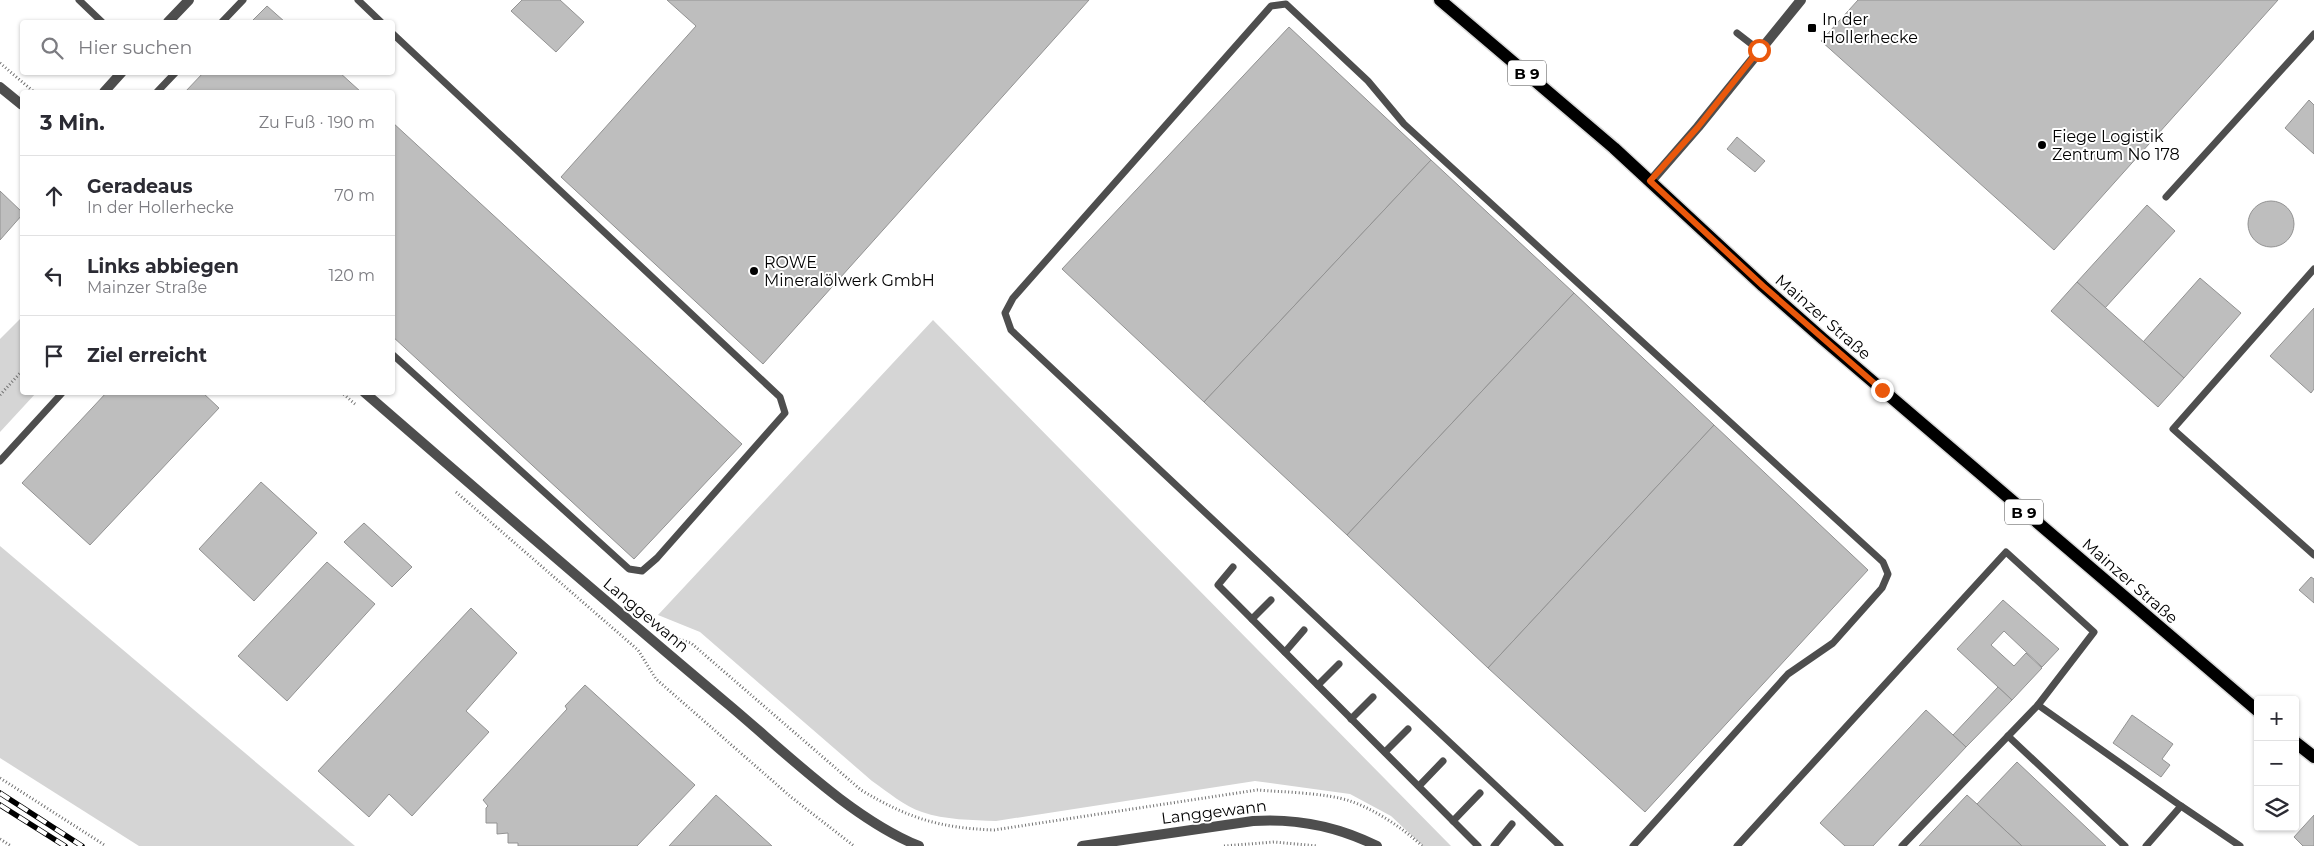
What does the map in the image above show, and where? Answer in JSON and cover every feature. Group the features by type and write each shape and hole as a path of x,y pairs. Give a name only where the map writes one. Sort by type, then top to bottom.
{"main road":[{"name":"Mainzer Straße","path":"1440,0 1650,181 1763,286 2254,709"},
{"path":"2299,745 2314,757"}],"street":[{"path":"170,20 189,0"},
{"path":"1650,181 1698,127 1800,0"},
{"path":"106,90 119,75"},
{"path":"0,87 20,103"},
{"name":"Langgewann","path":"367,395 629,621 852,808 897,837 920,846"},
{"name":"Langgewann","path":"1082,846 1253,820 1279,819 1332,828 1377,846"}],"lane":[{"path":"79,0 100,20"},
{"path":"224,20 243,0"},
{"path":"358,0 380,20"},
{"path":"1560,846 1011,330 1005,313 1013,298 1271,6 1286,4 1368,81 1404,124 1883,562 1888,574 1882,588 1833,643 1788,674 1633,846"},
{"path":"1737,33 1759,50"},
{"path":"2166,197 2314,34"},
{"path":"395,36 780,397 785,413 657,558 642,571 629,569 395,357"},
{"path":"159,90 173,75"},
{"path":"2314,269 2173,429 2314,555"},
{"path":"0,460 60,395"},
{"path":"1737,846 2006,552 2094,632 2038,705 1902,846"},
{"path":"1233,567 1218,585 1478,846"},
{"path":"1252,619 1271,600"},
{"path":"1285,652 1304,630"},
{"path":"1318,685 1339,664"},
{"path":"1351,719 1373,697"},
{"path":"2038,705 2240,846"},
{"path":"1385,752 1408,728"},
{"path":"2008,736 2125,846"},
{"path":"1419,786 1443,761"},
{"path":"1453,821 1480,793"},
{"path":"2146,846 2181,806"},
{"path":"1494,846 1512,824"}],"path":[{"path":"0,63 32,90"},
{"path":"0,396 20,373"},
{"path":"345,395 361,409"},
{"path":"452,488 638,650 656,679 791,797 854,846"},
{"path":"662,634 691,643 861,790 887,806 918,818 956,829 994,830 1257,790 1292,792 1349,800 1386,819 1422,846"},
{"path":"0,778 106,846"},
{"path":"0,839 11,846"},
{"path":"1224,846 1274,842 1318,846"}],"shaded area":[{"path":"20,319 20,395 34,395 0,432 0,339"},
{"path":"933,320 1451,846 1423,846 1391,816 1350,794 1255,781 996,821 931,815 909,806 872,781 700,632 658,615"},
{"path":"0,546 355,846 139,846 0,758"}],"building":[{"path":"522,0 560,0 584,22 556,52 511,11"},
{"name":"ROWE Mineralölwerk GmbH","path":"667,0 1089,0 763,364 561,177 696,26"},
{"name":"Fiege Logistik Zentrum No 178","path":"1858,0 2278,0 2054,250 1821,41"},
{"path":"267,6 283,20 253,20"},
{"path":"1289,27 1431,160 1204,402 1062,269"},
{"path":"201,75 342,75 359,90 187,90"},
{"path":"2309,100 2314,105 2314,154 2285,128"},
{"path":"395,125 742,444 634,559 395,339"},
{"path":"1737,137 1765,161 1755,172 1727,149"},
{"path":"1431,160 1574,293 1347,535 1204,402"},
{"path":"0,191 20,210 20,217 0,240"},
{"path":"2271,201 2284,205 2290,211 2294,224 2290,237 2284,243 2271,247 2258,243 2252,237 2248,224 2252,211 2258,205"},
{"path":"2147,205 2175,231 2105,308 2077,282"},
{"path":"2200,278 2241,313 2184,378 2143,342"},
{"path":"2077,282 2184,378 2158,407 2051,311"},
{"path":"1574,293 1714,425 1488,668 1347,535"},
{"path":"2314,308 2314,389 2311,393 2270,356"},
{"path":"104,395 205,395 219,408 90,545 22,483"},
{"path":"1714,425 1868,570 1645,812 1488,668"},
{"path":"261,482 317,533 254,601 199,549"},
{"path":"364,523 412,567 392,587 344,542"},
{"path":"327,562 375,604 287,701 238,656"},
{"path":"2311,577 2314,579 2314,603 2299,590"},
{"path":"2003,600 2059,649 2042,667 2004,631 1991,645 2014,666 2026,653 2042,668 2012,700 1957,649"},
{"path":"471,608 517,653 466,711 489,732 412,816 389,794 369,817 318,771"},
{"path":"585,685 695,785 637,846 518,846 518,843 508,843 508,833 497,834 497,823 486,823 486,808 488,806 483,800 567,709 565,706"},
{"path":"1998,687 2012,700 1966,747 1953,735"},
{"path":"1926,710 1966,747 1873,846 1845,846 1820,823"},
{"path":"2132,715 2173,744 2162,759 2170,765 2161,777 2113,743"},
{"path":"2017,762 2106,846 2022,846 1977,804"},
{"path":"716,795 772,846 669,846"},
{"path":"1967,795 1977,804 2022,846 1919,846"},
{"path":"2314,815 2314,846 2303,846 2294,837"}],"railway":[{"path":"0,793 82,846"},
{"path":"0,805 65,846"}],"place":[{"name":"In der Hollerhecke","path":"1812,28"},
{"name":"Fiege Logistik Zentrum No 178","path":"2042,145"},
{"name":"ROWE Mineralölwerk GmbH","path":"754,271"}],"route":[{"path":"1759,50 1720,101 1650,181 1763,286 1882,390"}]}
